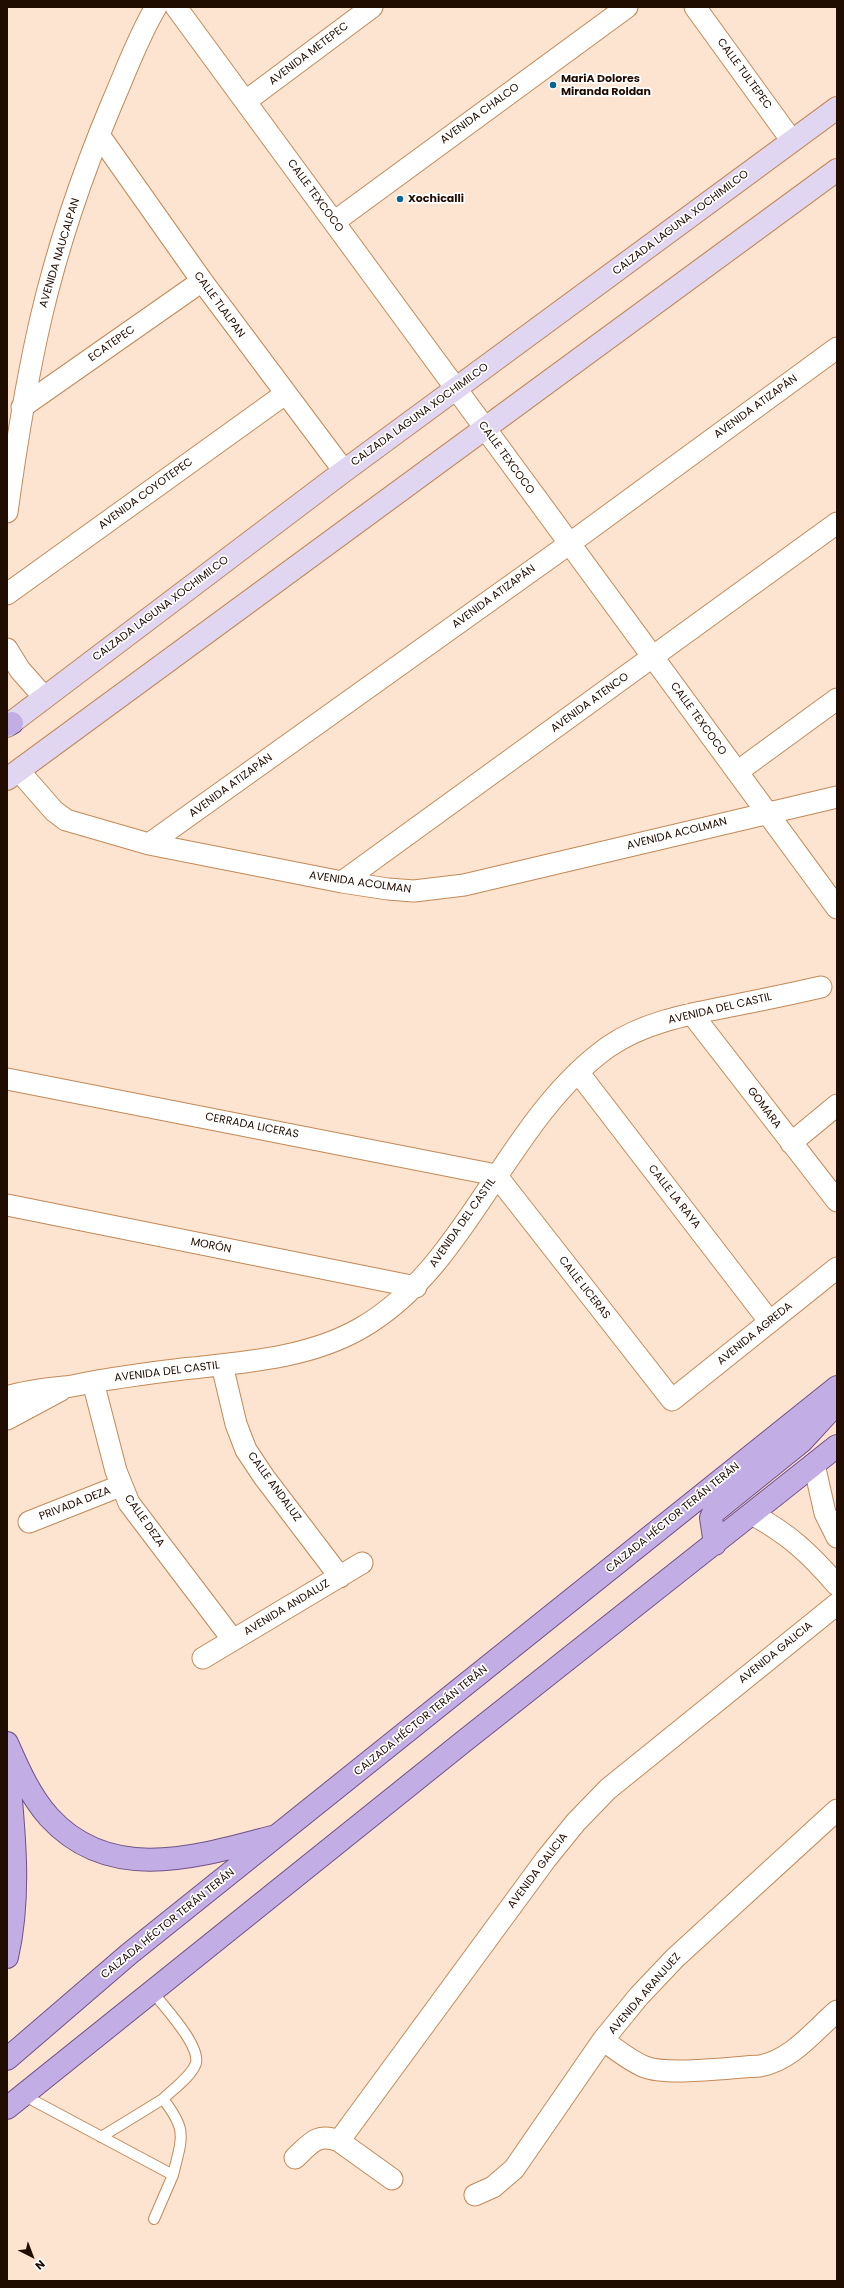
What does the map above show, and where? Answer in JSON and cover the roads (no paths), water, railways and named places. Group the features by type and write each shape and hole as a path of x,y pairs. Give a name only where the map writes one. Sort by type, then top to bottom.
{"main road":[{"name":"CALZADA LAGUNA XOCHIMILCO","path":"8,725 344,471 837,108"},
{"path":"13,775 837,170"},
{"name":"CALZADA HÉCTOR TERÁN TERÁN","path":"7,2059 129,1954 280,1835 837,1387"},
{"path":"714,1544 711,1518 714,1511 801,1442 837,1403"},
{"path":"15,2101 837,1446"},
{"path":"7,1743 24,1779 49,1817 72,1836 95,1851 130,1859 171,1860 222,1850 280,1835"},
{"path":"7,1756 14,1828 15,1894 7,1957"}],"street":[{"name":"AVENIDA NAUCALPAN","path":"7,512 22,407 41,317 62,242 99,136 135,49 156,7"},
{"name":"CALLE TEXCOCO","path":"176,7 837,908"},
{"name":"AVENIDA METEPEC","path":"246,101 372,7"},
{"name":"AVENIDA CHALCO","path":"334,222 627,7"},
{"name":"CALLE TULTEPEC","path":"695,7 792,141"},
{"name":"CALLE TLALPAN","path":"99,136 202,281 344,471"},
{"name":"ECATEPEC","path":"22,407 202,281"},
{"name":"AVENIDA ATIZAPÁN","path":"150,844 569,544 837,348"},
{"name":"AVENIDA COYOTEPEC","path":"7,594 285,394"},
{"name":"AVENIDA ATENCO","path":"342,882 653,658 837,523"},
{"path":"7,649 13,670 44,697"},
{"path":"737,772 837,699"},
{"name":"AVENIDA ACOLMAN","path":"13,775 54,811 66,820 80,826 150,844 342,882 414,891 464,885 766,812 837,797"},
{"name":"AVENIDA DEL CASTIL","path":"7,1397 42,1388 65,1387 290,1354 327,1343 371,1322 389,1311 416,1287 439,1258 544,1109 578,1072 609,1047 635,1032 692,1014 821,987"},
{"name":"GOMARA","path":"692,1014 837,1201"},
{"name":"CALLE LA RAYA","path":"578,1072 770,1322"},
{"name":"CERRADA LICERAS","path":"7,1079 496,1176"},
{"path":"791,1143 837,1105"},
{"name":"CALLE LICERAS","path":"496,1176 672,1400"},
{"name":"MORÓN","path":"7,1205 416,1287"},
{"name":"AVENIDA AGREDA","path":"672,1400 837,1268"},
{"name":"CALLE ANDALUZ","path":"222,1365 236,1424 246,1450 264,1477 340,1577"},
{"name":"CALLE DEZA","path":"93,1382 120,1486 142,1521 234,1640"},
{"name":"AVENIDA DEL CASTIL","path":"7,1419 65,1387"},
{"path":"814,1464 825,1512 837,1537"},
{"name":"PRIVADA DEZA","path":"28,1522 120,1486"},
{"path":"752,1514 781,1530 797,1542 837,1586"},
{"name":"AVENIDA ANDALUZ","path":"203,1658 362,1563"},
{"name":"AVENIDA GALICIA","path":"339,2141 546,1859 576,1822 614,1784 837,1604"},
{"name":"AVENIDA ARANJUEZ","path":"475,2195 493,2187 514,2169 604,2040 639,1996 675,1958 837,1810"},
{"path":"604,2040 632,2060 646,2067 663,2071 760,2066 772,2064 785,2057 837,2011"},
{"path":"295,2158 313,2141 321,2137 329,2137 339,2141 392,2179"}],"lane":[{"path":"101,2136 162,2099 189,2073 196,2064 196,2052 190,2041 152,1991"},
{"path":"154,2220 173,2175 182,2137 181,2127 176,2116 162,2099"},
{"path":"15,2101 101,2136 173,2175"}],"place":[{"name":"MariA Dolores Miranda Roldan","path":"553,85"},
{"name":"Xochicalli","path":"400,199"}]}
